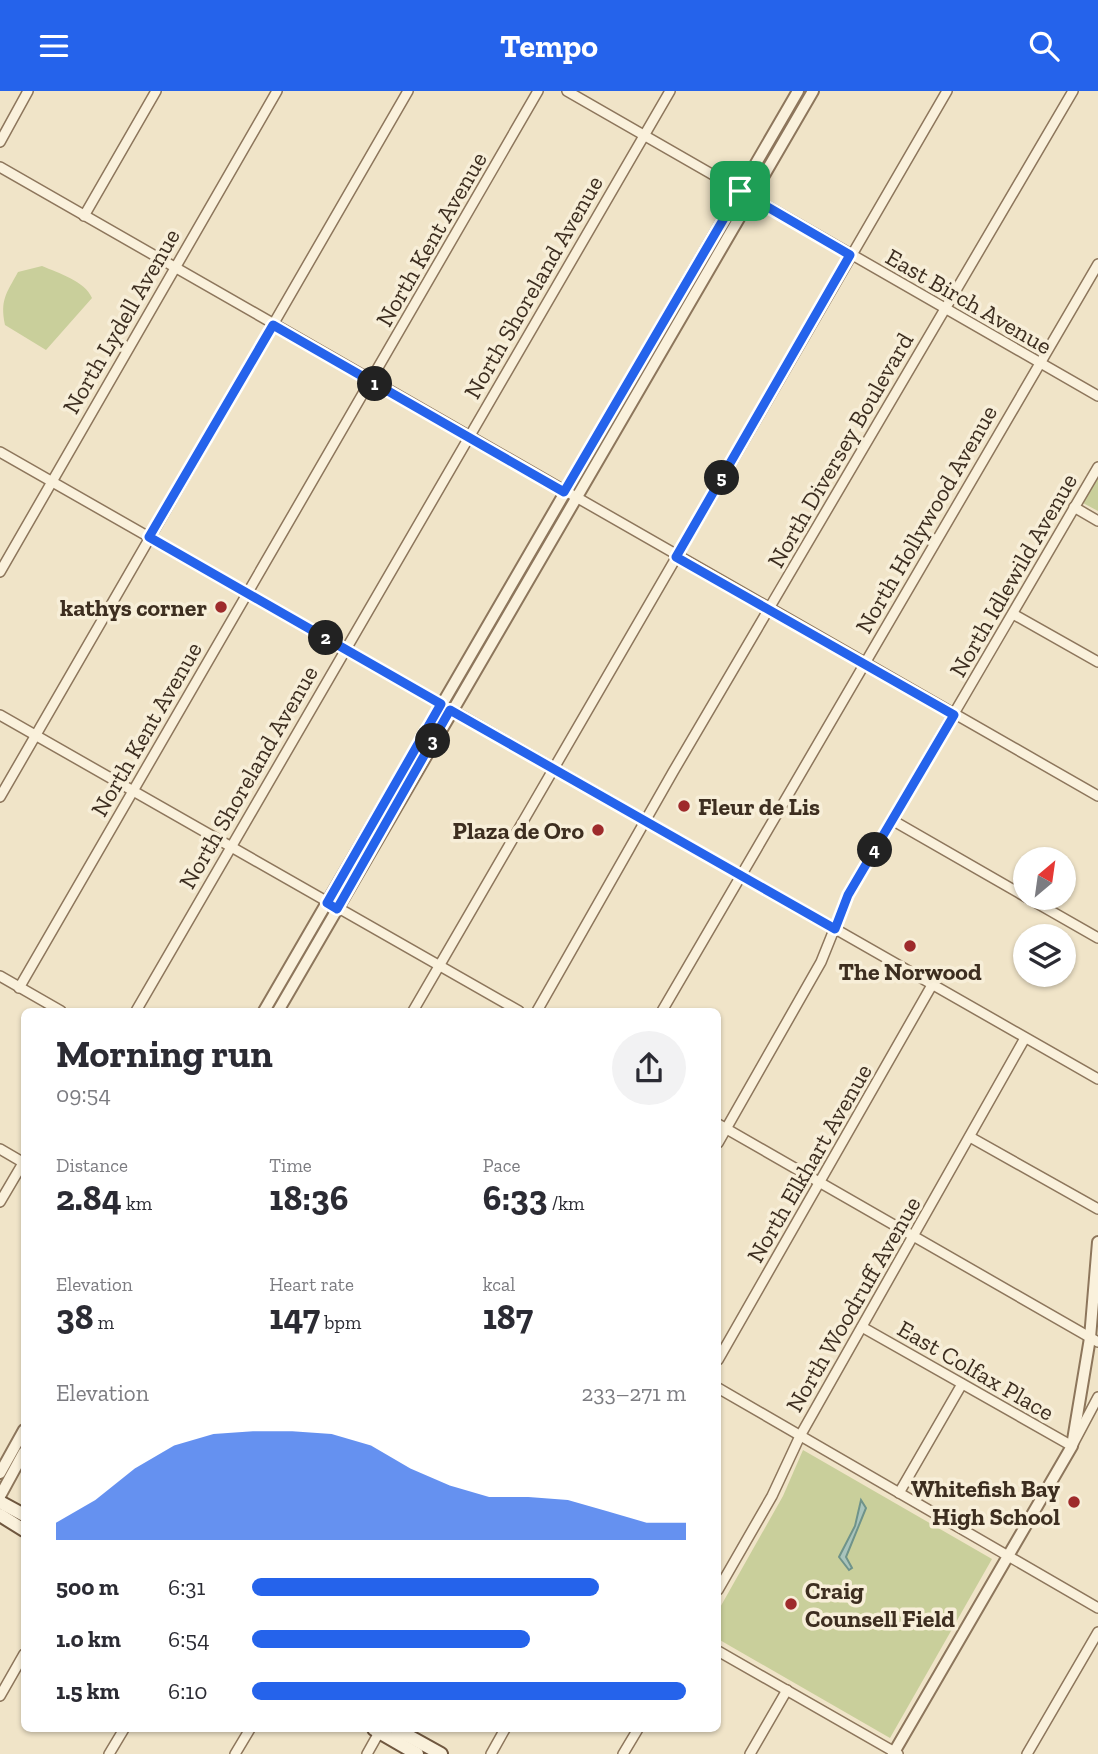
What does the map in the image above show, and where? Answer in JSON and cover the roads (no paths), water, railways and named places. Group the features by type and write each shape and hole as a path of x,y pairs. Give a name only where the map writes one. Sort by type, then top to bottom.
{"main road":[{"path":"0,1502 21,1522"},
{"path":"0,1515 21,1524"},
{"path":"381,1732 417,1754"},
{"path":"401,1732 441,1754"}],"street":[{"path":"0,142 27,91"},
{"path":"84,216 156,91"},
{"name":"North Lydell Avenue","path":"0,572 276,91"},
{"path":"0,797 408,91"},
{"name":"North Kent Avenue","path":"19,988 538,91"},
{"name":"East Birch Avenue","path":"567,91 1098,396"},
{"name":"North Shoreland Avenue","path":"137,1008 670,91"},
{"path":"280,1008 337,909 564,492 799,91"},
{"path":"266,1008 445,707 576,499 813,91"},
{"path":"415,1008 947,91"},
{"name":"North Diversey Boulevard","path":"539,1008 645,821 1073,91"},
{"path":"0,167 676,557 1098,796"},
{"name":"North Hollywood Avenue","path":"664,1008 1098,264"},
{"path":"0,451 1095,1077 1098,1065"},
{"name":"North Idlewild Avenue","path":"722,1127 821,962 848,895 1098,467"},
{"path":"1074,507 1098,521"},
{"path":"1013,614 1098,662"},
{"path":"0,715 514,1008"},
{"path":"892,820 1013,889"},
{"path":"1050,910 1098,938"},
{"path":"0,976 56,1008"},
{"name":"North Elkhart Avenue","path":"721,1355 932,985"},
{"name":"North Woodruff Avenue","path":"721,1585 772,1496 800,1436 1025,1038"},
{"path":"722,1127 1094,1340"},
{"path":"970,1137 1098,1209"},
{"path":"0,1149 21,1161"},
{"path":"0,1202 21,1168"},
{"path":"1072,1446 1094,1340 1098,1242"},
{"name":"East Colfax Place","path":"862,1327 1072,1446"},
{"path":"899,1493 962,1384"},
{"path":"721,1390 1098,1608"},
{"path":"721,1653 895,1753 1098,1397"},
{"path":"0,1473 21,1435"},
{"path":"0,1496 21,1458"},
{"path":"1027,1754 1098,1632"},
{"path":"0,1696 21,1659"},
{"path":"750,1754 787,1690"},
{"path":"109,1754 122,1732"},
{"path":"235,1754 248,1732"},
{"path":"367,1754 377,1732"},
{"path":"491,1754 503,1732"},
{"path":"623,1754 636,1732"}],"water":[{"path":"861,1500 866,1508 846,1557 852,1568 849,1570 839,1557 855,1526"}],"place":[{"name":"kathys corner","path":"221,607"},
{"name":"Fleur de Lis","path":"684,806"},
{"name":"Plaza de Oro","path":"598,830"},
{"name":"The Norwood","path":"910,946"},
{"name":"Whitefish Bay High School","path":"1074,1502"},
{"name":"Craig Counsell Field","path":"791,1604"}]}
